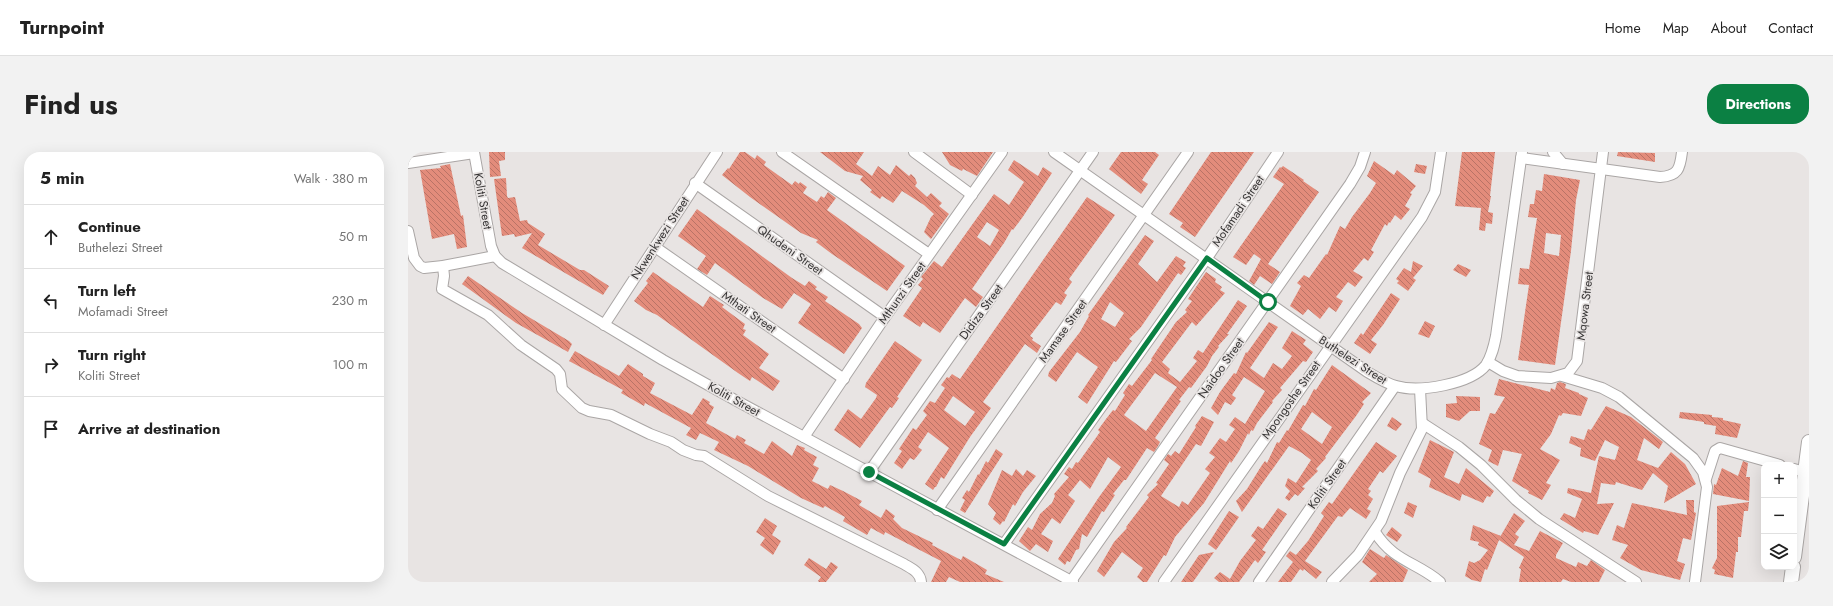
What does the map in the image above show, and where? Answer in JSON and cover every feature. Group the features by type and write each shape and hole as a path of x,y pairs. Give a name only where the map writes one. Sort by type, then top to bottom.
{"main road":[{"path":"1796,534 1800,470 1809,442"},
{"path":"1791,582 1793,570"}],"street":[{"path":"408,163 474,152"},
{"name":"Koliti Street","path":"474,152 490,240 495,256 506,267 663,360 937,510 1072,581"},
{"name":"Nkwenkwezi Street","path":"604,325 695,183 717,152"},
{"path":"782,152 930,254"},
{"path":"914,152 972,194"},
{"name":"Mthunzi Street","path":"804,437 885,317 1002,152"},
{"name":"Buthelezi Street","path":"1054,152 1366,371 1395,386 1406,389 1420,389 1452,383 1479,371 1488,362"},
{"name":"Didiza Street","path":"869,472 1093,152"},
{"name":"Mamase Street","path":"937,510 1188,152"},
{"name":"Mofamadi Street","path":"1004,544 1207,258 1278,152"},
{"name":"Naidoo Street","path":"1072,581 1355,177 1365,152"},
{"name":"Mpongoshe Street","path":"1164,582 1429,206 1435,192 1441,152"},
{"path":"1553,152 1563,164"},
{"name":"Mqowa Street","path":"1562,376 1574,367 1579,354 1603,152"},
{"path":"1682,152 1679,168 1672,176 1666,177 1563,164 1521,155 1496,336 1493,350 1488,362 1503,371 1517,376 1551,378 1562,376 1602,388 1619,397 1693,458 1699,465 1706,479 1707,487 1695,582"},
{"name":"Qhudeni Street","path":"695,183 885,317"},
{"path":"408,231 414,258 420,266 424,268 444,266 495,256"},
{"name":"Mthati Street","path":"655,247 844,379"},
{"path":"444,266 442,289 488,315 521,345 556,369 560,374 562,389 582,408 589,411 611,415 650,434 671,442 683,450 696,455 704,456 768,496 795,508 816,521 904,564 916,572 922,582"},
{"name":"Koliti Street","path":"1259,582 1395,386"},
{"path":"1332,582 1358,556 1381,521 1405,461 1420,435 1422,423 1420,389"},
{"path":"1422,423 1459,447 1481,465 1516,500 1539,519 1636,582"},
{"path":"1706,479 1715,451 1720,448 1769,462"},
{"path":"1375,532 1380,541 1396,556 1440,582"}],"building":[{"path":"489,152 505,152 505,160 499,161 501,176 490,177"},
{"path":"740,152 745,152 755,159 757,155 766,162 764,165 792,185 795,181 799,184 800,182 807,187 803,193 817,202 821,196 824,198 828,192 836,198 827,210 905,266 887,291 832,254 816,242 818,240 801,233 722,175 728,168 729,169"},
{"path":"820,152 864,152 856,164 872,176 878,166 890,175 896,165 909,176 911,174 917,183 915,186 927,197 931,193 942,203 939,206 949,214 931,239 924,232 934,214 924,205 902,191 893,203 882,196 880,199 870,192 872,190 860,180 863,176 845,171"},
{"path":"942,152 993,152 977,176 963,169 962,171 950,165"},
{"path":"1121,152 1155,152 1159,155 1142,180 1148,184 1141,194 1109,169"},
{"path":"1211,152 1254,152 1195,237 1180,227 1183,223 1169,214"},
{"path":"1462,152 1495,152 1488,212 1493,213 1492,224 1486,223 1485,231 1479,230 1481,208 1455,206"},
{"path":"1618,152 1655,153 1655,162 1617,156"},
{"path":"1014,160 1038,176 1043,167 1052,173 972,289 983,297 976,307 965,298 940,333 923,322 920,327 903,316 922,288 918,285 923,279 921,277 934,261 942,267 994,194 1009,205 1024,182 1008,170","holes":["987,222 999,230 990,246 977,237"]},
{"path":"1374,161 1394,175 1397,170 1416,186 1410,193 1412,194 1405,206 1410,209 1401,220 1395,215 1387,226 1385,224 1371,250 1374,252 1368,261 1364,258 1353,271 1363,277 1355,287 1348,282 1336,297 1343,301 1336,312 1329,307 1320,319 1308,309 1303,315 1290,306 1301,286 1297,283 1304,275 1309,278 1326,254 1327,255 1340,226 1345,229 1370,193 1376,183 1367,176"},
{"path":"450,164 461,216 463,215 467,247 457,249 454,234 432,239 420,170 441,168 440,166"},
{"path":"1416,164 1427,166 1425,174 1414,172"},
{"path":"1283,166 1319,192 1268,264 1280,272 1272,284 1260,276 1254,285 1249,281 1261,259 1254,254 1246,265 1233,257 1284,184 1273,177 1280,167 1281,168"},
{"path":"1544,174 1580,180 1576,200 1571,251 1555,365 1518,360 1529,285 1518,284 1520,268 1529,269 1537,218 1528,217 1530,204 1534,204 1536,190 1542,191","holes":["1546,233 1561,235 1559,256 1544,253"]},
{"path":"506,178 507,196 508,198 515,197 520,221 527,220 528,223 545,234 538,245 580,270 584,270 609,286 603,295 522,248 532,233 515,237 514,234 502,236 494,179"},
{"path":"1087,197 1115,215 1069,279 1072,282 1064,293 1067,295 1061,305 1056,302 1030,336 1033,338 1032,340 1041,346 1037,353 1025,344 983,402 991,408 970,437 944,479 941,477 933,490 925,484 949,448 928,432 918,447 922,450 914,460 910,458 902,469 894,463 902,451 899,449 913,428 916,430 927,415 923,411 930,401 935,403 945,388 941,385 947,377 949,378 952,374 960,379","holes":["953,396 975,412 965,426 944,410"]},
{"path":"697,209 792,278 805,286 809,281 817,287 815,289 828,297 825,301 859,324 862,328 844,354 798,323 811,304 794,293 782,309 763,298 715,263 707,275 697,269 706,256 678,236"},
{"path":"1145,235 1154,241 1138,264 1157,282 1176,256 1186,262 1183,266 1186,268 1181,275 1178,273 1141,327 1129,339 1132,341 1116,362 1114,361 1087,404 1078,397 1098,367 1077,352 1056,382 1048,376 1049,372 1080,332 1089,316 1088,315","holes":["1110,302 1124,313 1115,327 1101,319"]},
{"path":"1413,261 1423,266 1413,278 1416,280 1408,291 1397,283 1399,281 1396,279 1404,268 1411,272"},
{"path":"1458,264 1471,270 1466,277 1453,270"},
{"path":"653,272 703,307 710,296 724,305 722,307 745,324 743,329 746,330 743,335 769,354 759,368 780,381 773,391 752,377 750,381 657,315 646,310 634,301 648,283 646,281"},
{"path":"1206,272 1216,279 1215,282 1222,287 1220,290 1225,293 1196,326 1192,322 1162,362 1170,369 1168,373 1180,382 1197,361 1193,358 1198,350 1203,353 1238,300 1247,306 1227,334 1229,334 1218,346 1219,347 1207,366 1191,388 1189,387 1179,400 1181,401 1155,438 1160,442 1154,452 1147,448 1126,480 1124,480 1113,494 1115,495 1104,512 1102,511 1087,537 1082,534 1079,549 1076,550 1070,562 1067,561 1065,565 1058,559 1099,497 1121,467 1108,457 1090,489 1080,480 1068,495 1075,501 1060,524 1052,518 1041,534 1053,541 1048,552 1036,544 1030,551 1019,541 1028,527 1032,530 1040,514 1052,503 1055,496 1054,494 1069,477 1064,474 1069,467 1072,469 1076,462 1078,463 1100,432 1098,430 1113,410 1115,411 1125,395 1123,393 1129,384 1132,386 1152,360 1151,359 1176,322 1187,312 1185,310 1192,301 1188,299","holes":["1155,373 1177,387 1146,431 1124,415"]},
{"path":"468,276 522,313 569,341 572,344 568,352 516,323 462,284"},
{"path":"1391,293 1400,299 1371,340 1377,344 1370,354 1354,343 1361,333 1363,335"},
{"path":"1425,321 1435,326 1429,338 1418,334"},
{"path":"1269,322 1278,327 1250,368 1264,378 1273,363 1282,369 1292,356 1282,348 1292,331 1306,340 1303,344 1313,352 1306,362 1303,361 1280,388 1282,390 1272,401 1273,402 1257,423 1253,431 1251,430 1249,435 1248,433 1239,451 1231,463 1230,461 1204,503 1175,537 1166,556 1164,555 1147,582 1143,582 1137,577 1143,568 1122,552 1104,577 1097,571 1114,542 1127,528 1126,527 1149,497 1147,495 1158,484 1156,483 1169,464 1164,460 1168,454 1171,456 1175,451 1179,454 1202,416 1214,422 1201,446 1196,444 1161,496 1179,507 1182,501 1188,505 1210,473 1205,469 1215,457 1209,453 1220,438 1226,442 1235,429 1229,425 1235,417 1245,424 1265,391 1244,377 1232,395 1236,398 1231,405 1225,402 1218,415 1211,408 1220,392 1234,373 1236,374 1246,352 1247,353"},
{"path":"895,341 922,360 897,397 899,398 892,408 890,407 860,448 834,430 848,409 861,419 876,398 877,395 865,387 866,383"},
{"path":"575,351 619,376 628,364 655,383 650,393 692,415 703,398 710,402 709,404 714,407 706,423 735,439 737,435 746,440 744,443 764,454 772,441 792,456 797,445 805,448 804,450 817,457 813,465 819,468 812,481 828,489 830,485 862,501 859,505 881,518 886,509 895,516 893,519 902,528 933,543 932,545 961,560 963,556 987,570 985,574 1004,582 960,582 949,577 946,582 931,582 941,561 885,532 884,535 871,528 867,535 843,521 845,517 825,506 823,508 801,498 748,466 714,450 719,442 700,433 696,440 686,435 691,428 645,403 644,406 621,393 623,390 569,361"},
{"path":"1332,365 1371,393 1362,402 1364,404 1356,416 1325,457 1326,458 1316,469 1318,471 1302,487 1305,488 1298,496 1295,494 1289,501 1285,498 1290,491 1285,486 1288,478 1296,483 1311,460 1289,446 1242,512 1236,501 1247,489 1265,461 1267,463 1277,442 1279,443 1287,430 1288,431 1303,405 1305,406 1314,389 1316,390","holes":["1312,412 1332,427 1322,444 1301,429"]},
{"path":"1499,379 1550,392 1551,388 1555,390 1557,383 1560,382 1566,384 1565,388 1588,398 1581,416 1563,413 1561,416 1559,415 1551,434 1540,449 1560,460 1546,483 1551,485 1542,500 1528,493 1529,491 1512,481 1522,454 1503,450 1498,466 1488,461 1492,450 1479,444 1490,413 1495,414 1505,397 1494,395"},
{"path":"1456,396 1480,397 1480,411 1470,411 1459,421 1446,417 1446,404 1457,403"},
{"path":"1606,406 1631,417 1663,442 1659,449 1644,438 1637,460 1658,468 1671,452 1685,464 1696,484 1664,503 1668,486 1653,473 1642,490 1616,482 1615,485 1601,483 1597,504 1614,503 1598,535 1584,531 1583,533 1560,519 1564,513 1575,518 1582,499 1567,493 1568,488 1591,493 1599,456 1615,460 1619,447 1605,440 1595,461 1580,456 1581,448 1569,443 1571,436 1584,440 1588,429 1591,430"},
{"path":"1680,412 1712,415 1712,417 1723,418 1723,420 1741,424 1737,438 1715,434 1716,426 1704,424 1704,422 1679,418"},
{"path":"1392,417 1402,424 1396,431 1387,426"},
{"path":"1430,440 1454,452 1444,477 1459,484 1466,468 1494,491 1490,497 1487,496 1483,503 1462,494 1460,501 1429,487 1431,479 1418,472"},
{"path":"1376,442 1397,456 1383,473 1380,471 1368,489 1371,491 1368,495 1373,499 1367,509 1371,511 1366,519 1350,508 1342,517 1338,516 1305,561 1322,572 1316,579 1304,569 1303,571 1300,569 1291,582 1278,582 1293,562 1286,556 1290,551 1296,555 1308,541 1324,516 1321,513 1329,502 1332,504"},
{"path":"996,449 1003,454 965,513 960,510 965,500 962,498 967,490 969,492 986,461 988,463"},
{"path":"1743,461 1748,463 1746,477 1750,477 1749,501 1713,494 1714,484 1716,485 1722,468 1738,476"},
{"path":"1016,469 1023,476 1027,470 1036,476 1023,492 1015,506 1013,504 1004,522 1003,521 1000,525 993,519 996,513 988,504 1002,470 1012,476"},
{"path":"1686,500 1694,500 1694,512 1696,513 1691,540 1683,538 1677,561 1685,564 1680,580 1641,570 1620,558 1628,545 1612,540 1617,525 1624,528 1632,503 1687,515"},
{"path":"1408,502 1417,506 1413,518 1404,513"},
{"path":"1749,502 1748,511 1744,511 1741,537 1738,537 1738,552 1736,552 1733,578 1714,574 1715,570 1712,568 1717,558 1717,506"},
{"path":"1278,508 1287,514 1262,550 1266,552 1258,563 1255,560 1239,582 1219,582 1214,578 1220,572 1230,579 1240,561 1256,540 1251,536 1258,526 1263,529"},
{"path":"1229,511 1239,517 1216,550 1208,544"},
{"path":"1514,513 1525,521 1515,534 1519,537 1514,545 1529,551 1540,531 1563,543 1556,555 1556,558 1576,567 1578,562 1587,566 1591,560 1605,570 1599,582 1571,582 1563,579 1561,582 1519,582 1521,569 1519,568 1524,557 1499,540 1487,570 1485,569 1481,582 1472,580 1465,576 1469,561 1474,563 1480,560 1488,550 1478,545 1479,542 1470,540 1473,525 1501,536"},
{"path":"765,518 777,526 772,535 781,541 773,555 760,545 765,538 756,532"},
{"path":"1392,527 1402,535 1397,542 1386,535"},
{"path":"1370,549 1384,558 1386,555 1408,570 1403,582 1369,582 1377,574 1362,562"},
{"path":"1214,552 1193,582 1181,582 1199,555"},
{"path":"809,558 826,569 831,562 838,567 826,582 819,582 818,581 821,577 804,565"}],"route":[{"path":"869,472 937,510 1004,544 1207,258 1268,302"}]}
